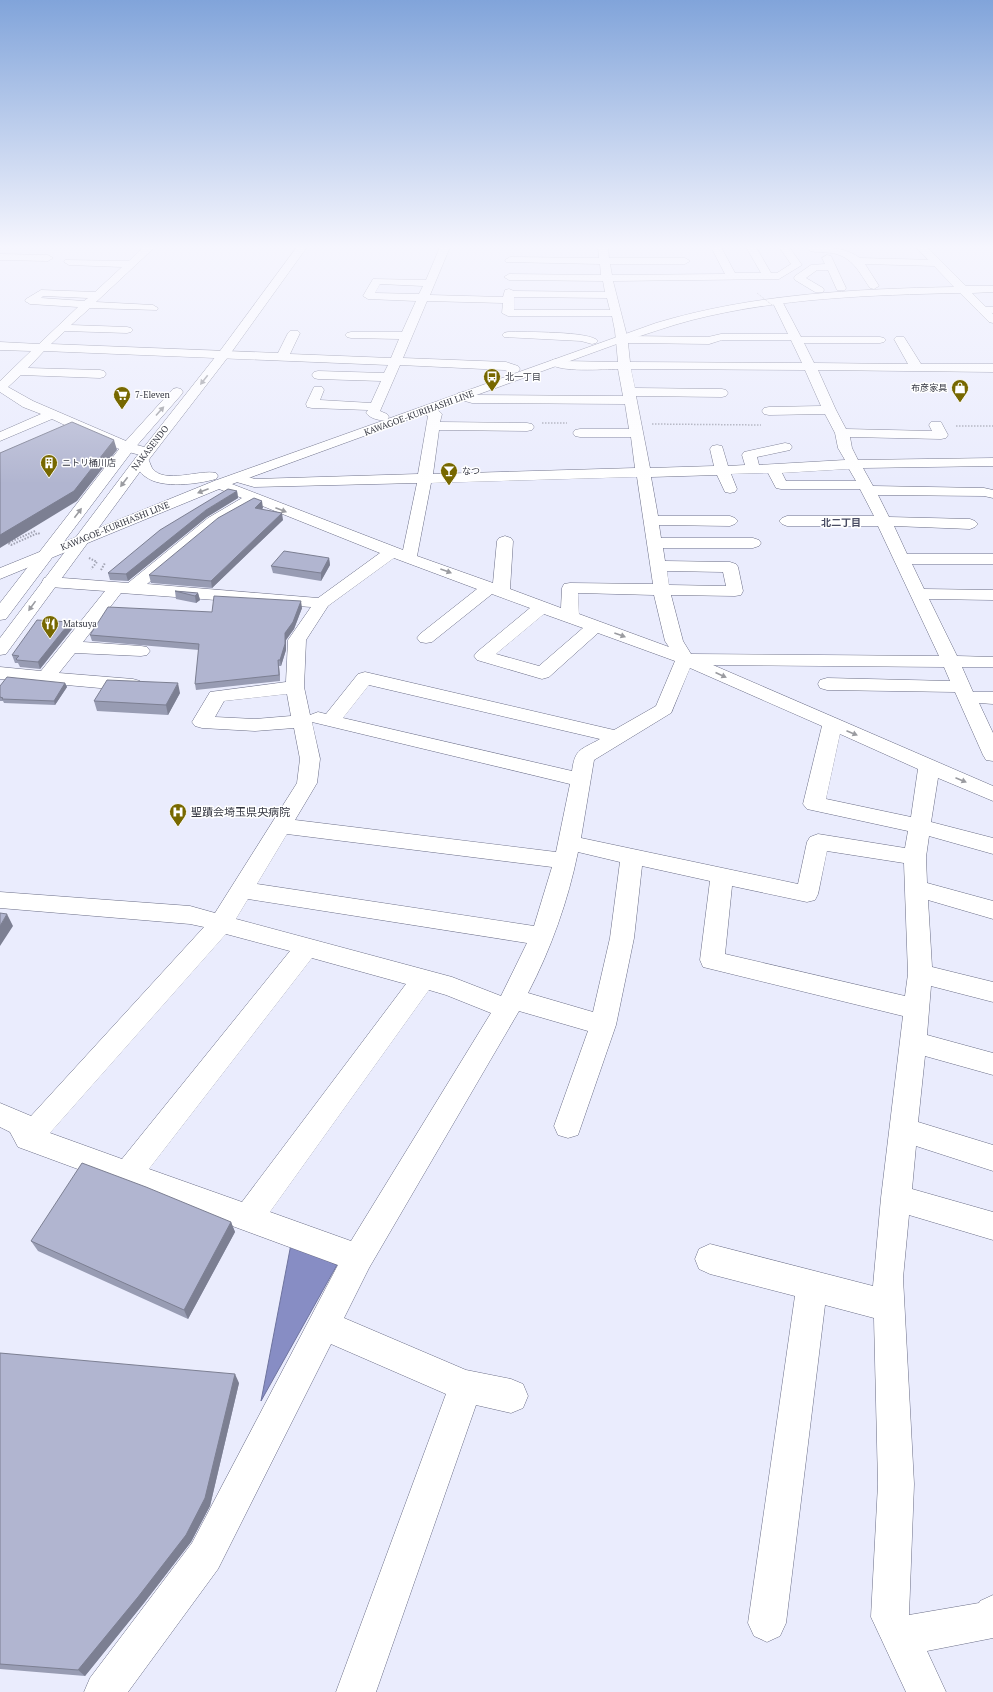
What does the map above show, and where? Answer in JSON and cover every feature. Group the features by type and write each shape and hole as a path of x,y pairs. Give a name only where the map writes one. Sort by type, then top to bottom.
{"main road":[{"name":"NAKASENDO","path":"0,615 128,447 187,381 231,326"},
{"name":"NAKASENDO","path":"0,650 144,455 244,326"},
{"path":"318,390 312,404 379,412 381,394 411,326"},
{"path":"619,326 624,366 637,433 662,591 674,641 685,659"},
{"name":"KAWAGOE-KURIHASHI LINE","path":"0,561 94,522 215,480 238,478 556,363 644,326"},
{"name":"KAWAGOE-KURIHASHI LINE","path":"0,574 215,480 379,412 514,369 592,341 662,326"},
{"path":"737,326 793,335"},
{"path":"788,326 810,367 828,410 842,434 845,448 855,464 883,521 965,692 993,755"},
{"path":"127,330 62,328 0,387 28,404 144,455 143,467 146,472 153,476 164,479 215,480 253,498 401,555 685,659 993,794"},
{"path":"282,356 294,333"},
{"path":"352,335 406,336"},
{"path":"508,335 582,338 592,341"},
{"path":"621,335 709,341 720,337 793,335 880,340"},
{"path":"900,340 917,368"},
{"path":"0,346 37,352 282,356 506,366 514,369"},
{"path":"556,363 562,366 993,368"},
{"path":"18,371 100,374"},
{"path":"318,375 388,377"},
{"path":"464,396 472,399 630,396 722,392"},
{"path":"366,394 381,394"},
{"path":"28,1138 221,924 307,783 310,759 295,687 297,640 322,603 401,555 425,478 435,414 426,410"},
{"path":"769,411 828,410"},
{"path":"0,438 52,414"},
{"path":"842,434 941,435 936,425"},
{"path":"433,426 527,427"},
{"path":"580,433 637,433"},
{"path":"753,469 749,455 785,447"},
{"path":"717,449 722,470 730,489"},
{"path":"238,478 254,483 773,469 855,464 993,462"},
{"path":"773,469 781,485 869,492 951,503"},
{"path":"869,492 984,492 993,494"},
{"path":"46,678 70,647 124,588 213,521 253,498"},
{"path":"650,520 730,521"},
{"path":"787,521 883,521 970,524"},
{"path":"426,638 496,589 505,541"},
{"path":"654,543 754,543"},
{"path":"901,559 993,559"},
{"path":"570,616 570,588 662,591 735,591 730,567 658,566"},
{"path":"50,582 322,603"},
{"path":"918,594 993,595"},
{"path":"543,606 483,656 542,673 596,626"},
{"path":"70,647 141,651"},
{"path":"685,659 993,662"},
{"path":"104,1692 205,1556 358,1258 529,970 542,936 568,852 584,757 664,709 685,659"},
{"path":"0,673 133,685"},
{"path":"330,721 365,678 617,738"},
{"path":"827,684 965,692 993,698"},
{"path":"295,687 217,696 202,722 255,725 302,717 330,721 581,780"},
{"path":"832,724 814,804 920,826 993,846"},
{"path":"926,1692 890,1617 896,1484 888,1278 920,974 915,857 929,766"},
{"path":"281,826 568,852 632,856 807,894 818,842 915,857"},
{"path":"568,1126 603,1025 622,938 632,856"},
{"path":"722,876 712,960 916,1010"},
{"path":"916,888 993,910"},
{"path":"242,890 542,936"},
{"path":"0,900 190,916 510,1004 603,1025"},
{"path":"128,1174 307,947"},
{"path":"920,974 993,992"},
{"path":"248,1218 423,979"},
{"path":"913,1042 993,1064"},
{"path":"0,1115 20,1123 28,1138 358,1258"},
{"path":"903,1130 993,1158"},
{"path":"896,1198 993,1226"},
{"path":"710,1259 889,1306"},
{"path":"767,1623 812,1286"},
{"path":"324,1326 466,1386 511,1396"},
{"path":"356,1692 466,1386"},
{"path":"900,1637 991,1620 993,1614"}],"water":[{"path":"291,1244 337,1265 261,1401"}],"building":[{"name":"ニトリ桶川店","path":"72,422 114,440 74,491 0,535 0,453"},
{"path":"228,489 237,491 206,510 126,574 108,573 160,530"},
{"path":"254,498 262,501 255,508 282,513 211,581 149,575 218,518"},
{"path":"284,551 329,558 321,573 271,566"},
{"path":"175,591 198,593 195,596"},
{"path":"214,596 301,601 293,622 285,633 285,644 280,660 278,660 279,675 195,684 199,644 90,635 108,607 212,612"},
{"path":"37,620 70,622 38,662 17,660 16,659 19,656 12,655"},
{"path":"7,677 65,683 54,701 2,699 3,698 0,697 0,686"},
{"path":"107,680 178,683 166,705 94,701"},
{"path":"0,913 7,914 0,926"},
{"path":"82,1163 146,1187 231,1222 184,1310 31,1241"},
{"path":"0,1353 235,1374 205,1498 186,1535 138,1597 78,1670 0,1664"}],"place":[{"name":"北一丁目","path":"492,392"},
{"name":"布彦家具","path":"960,403"},
{"name":"7-Eleven","path":"122,410"},
{"name":"ニトリ桶川店","path":"49,478"},
{"name":"なつ","path":"449,486"},
{"name":"Matsuya","path":"50,639"},
{"name":"聖蹟会埼玉県央病院","path":"178,827"}],"district":[{"name":"北二丁目","path":"841,522"}]}
